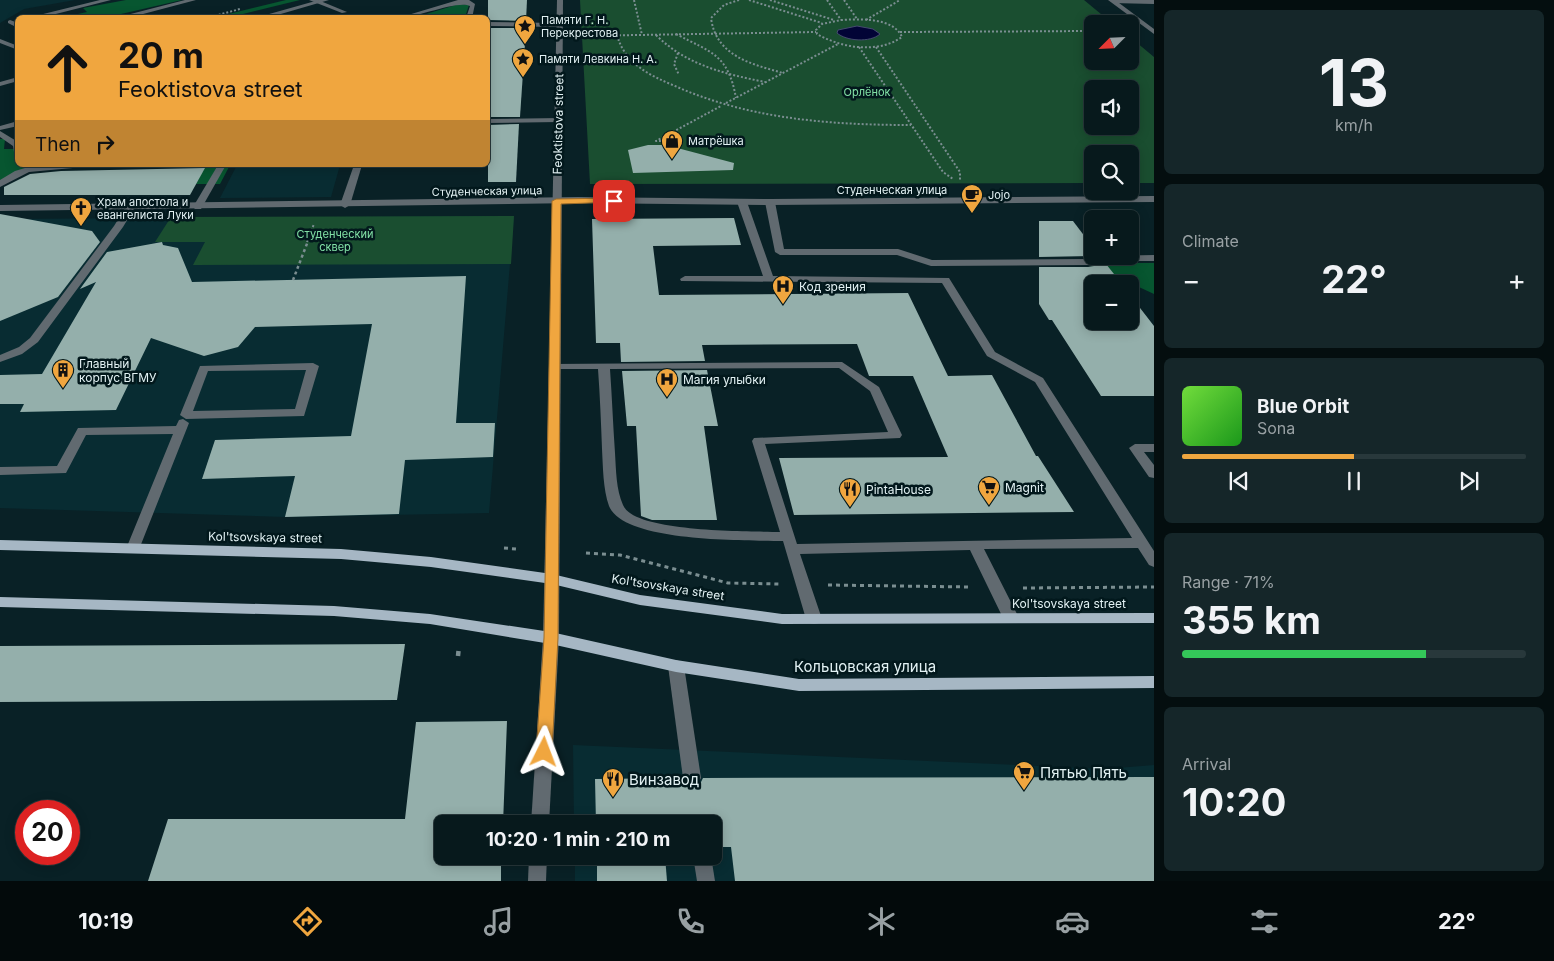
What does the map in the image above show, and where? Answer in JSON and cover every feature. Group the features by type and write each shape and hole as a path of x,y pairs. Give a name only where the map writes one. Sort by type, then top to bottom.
{"main road":[{"name":"Kol'tsovskaya street","path":"0,545 340,554 431,562 552,579 640,600 782,619 1154,618"},
{"path":"0,602 334,612 430,619 551,638"},
{"name":"Кольцовская улица","path":"551,638 676,666 799,685 1154,682"}],"street":[{"path":"43,15 108,0"},
{"path":"130,15 193,0"},
{"path":"268,15 315,1 326,0"},
{"name":"Feoktistova street","path":"541,815 551,638 560,0"},
{"path":"315,1 344,12"},
{"path":"1112,1 1154,2"},
{"path":"1112,1 1154,32"},
{"path":"412,15 458,2 469,2 473,5 470,15"},
{"path":"490,24 559,25"},
{"path":"0,41 15,44"},
{"path":"0,45 8,43"},
{"path":"0,84 15,80"},
{"path":"490,121 558,120"},
{"path":"0,128 15,124"},
{"path":"0,133 15,144"},
{"path":"12,175 15,165"},
{"path":"0,184 12,175 27,168 42,167"},
{"path":"198,206 221,167"},
{"path":"345,204 357,167"},
{"name":"Студенческая улица","path":"0,208 556,201 770,202 1154,199"},
{"path":"742,202 769,279"},
{"path":"770,202 780,252 898,252 931,263 1088,262 1109,258 1154,258"},
{"path":"0,359 16,354 28,347 34,340 118,227 130,207"},
{"path":"685,279 945,280 991,354 1039,380 1154,562"},
{"path":"133,549 204,368 314,366 300,413 186,415"},
{"path":"555,366 842,366 875,388 896,435 758,441 814,619"},
{"path":"604,366 610,474 616,506 624,517 642,525 689,533 789,543 1141,543"},
{"path":"0,471 61,470 82,431 180,430"},
{"path":"1154,448 1135,448 1154,474"},
{"path":"975,544 1011,618"},
{"path":"676,666 692,778"},
{"path":"537,881 538,865"},
{"path":"703,865 706,881"}],"path":[{"path":"634,0 642,35"},
{"path":"739,0 724,6 711,18 716,40 727,51 746,61 783,73"},
{"path":"749,0 822,24"},
{"path":"770,0 835,21"},
{"path":"827,0 841,20"},
{"path":"844,0 858,20"},
{"path":"865,20 900,0"},
{"path":"816,32 817,27 822,24 841,20 865,20 883,24 900,32 1084,31"},
{"path":"573,36 816,32"},
{"path":"816,32 820,37 838,44 858,46 891,44 900,40 902,35 900,32"},
{"path":"655,34 661,41 692,61 731,74 766,82"},
{"path":"676,34 710,51 722,60 731,74 736,98"},
{"path":"617,35 620,48 636,66 672,86 708,100 755,112 803,120 866,125 911,124"},
{"path":"726,103 838,44"},
{"path":"858,46 943,172 959,183 960,172 876,46"},
{"path":"678,53 674,59 673,66 679,75"},
{"path":"677,141 656,141 722,106"},
{"path":"294,280 323,205"},
{"path":"501,548 516,549"},
{"path":"586,553 620,555 728,583 996,588 1154,586"}],"shaded area":[{"path":"0,0 75,0 24,9 0,23"},
{"path":"857,26 873,29 880,34 870,39 858,40 846,38 837,33 838,30"},
{"path":"236,167 339,167 331,197 220,198"},
{"path":"514,216 489,513 285,517 0,508 0,219"},
{"path":"573,745 1105,769 1154,765 1154,881 575,881 575,865 722,865 722,815 574,815"}],"green space":[{"path":"126,0 182,0 117,15 73,15 87,12 83,8"},
{"path":"286,0 300,0 239,15 224,15"},
{"name":"Орлёнок","path":"580,0 1084,0 1102,15 1084,15 1084,70 1139,70 1139,44 1154,57 1154,183 1139,183 1139,145 1084,145 1084,183 590,184"},
{"path":"459,4 469,5 466,15 423,15"},
{"path":"0,139 5,139 4,149 15,149 15,167 41,167 0,181"},
{"path":"196,167 229,167 220,184 196,184 204,168"},
{"name":"Студенческий сквер","path":"514,216 511,264 193,265 205,242 155,242 171,217"},
{"path":"1154,263 1154,294 1139,287 1139,275 1084,275 1084,281 1074,281 1065,270 1105,265"}],"building":[{"path":"488,0 527,0 526,21 490,20 490,15 488,15"},
{"path":"490,28 526,28 520,117 490,117"},
{"path":"519,124 516,182 488,182 490,125"},
{"name":"Матрёшка","path":"648,145 666,145 734,163 733,170 633,173 628,150"},
{"path":"205,168 190,195 4,195 4,187 30,174 61,171"},
{"path":"0,214 92,231 100,242 58,297 0,321"},
{"path":"734,218 741,245 653,246 659,295 908,293 948,376 992,375 1036,456 1038,456 1074,512 794,515 779,458 948,457 913,376 869,376 857,344 702,345 705,361 621,362 620,343 596,343 592,219"},
{"path":"1039,221 1073,221 1084,235 1084,256 1039,257"},
{"name":"Главный корпус ВГМУ","path":"162,242 163,245 178,248 192,282 466,276 456,423 495,423 493,457 405,460 399,514 285,517 295,476 202,479 215,440 351,436 372,324 255,327 238,347 204,356 151,338 116,410 20,412 24,404 0,404 0,375 42,374 96,282 80,289 107,252"},
{"path":"1107,265 1115,275 1084,275 1084,330 1139,330 1139,307 1154,326 1154,396 1101,396 1052,320 1049,320 1039,304 1039,267"},
{"path":"707,370 718,426 704,426 717,520 652,520 641,516 636,426 627,426 622,371"},
{"path":"405,644 397,700 0,702 0,646"},
{"path":"507,721 503,815 434,815 434,865 501,865 501,881 148,881 168,819 405,819 416,722"},
{"path":"1154,777 1154,881 735,881 731,847 722,847 722,815 596,815 595,779 681,778 685,785 693,787 700,784 703,778"},
{"path":"597,865 666,865 667,881 597,881"}],"place":[{"name":"Памяти Г. Н. Перекрестова","path":"525,45"},
{"name":"Памяти Левкина Н. А.","path":"523,78"},
{"name":"Матрёшка","path":"672,160"},
{"name":"Jojo","path":"972,214"},
{"name":"Храм апостола и евангелиста Луки","path":"81,227"},
{"name":"Код зрения","path":"783,305"},
{"name":"Главный корпус ВГМУ","path":"63,389"},
{"name":"Магия улыбки","path":"667,398"},
{"name":"Magnit","path":"989,506"},
{"name":"PintaHouse","path":"850,508"},
{"name":"Пятью Пять","path":"1024,791"},
{"name":"Винзавод","path":"613,798"}],"route":[{"path":"544,752 551,638 556,201 614,201"}]}
